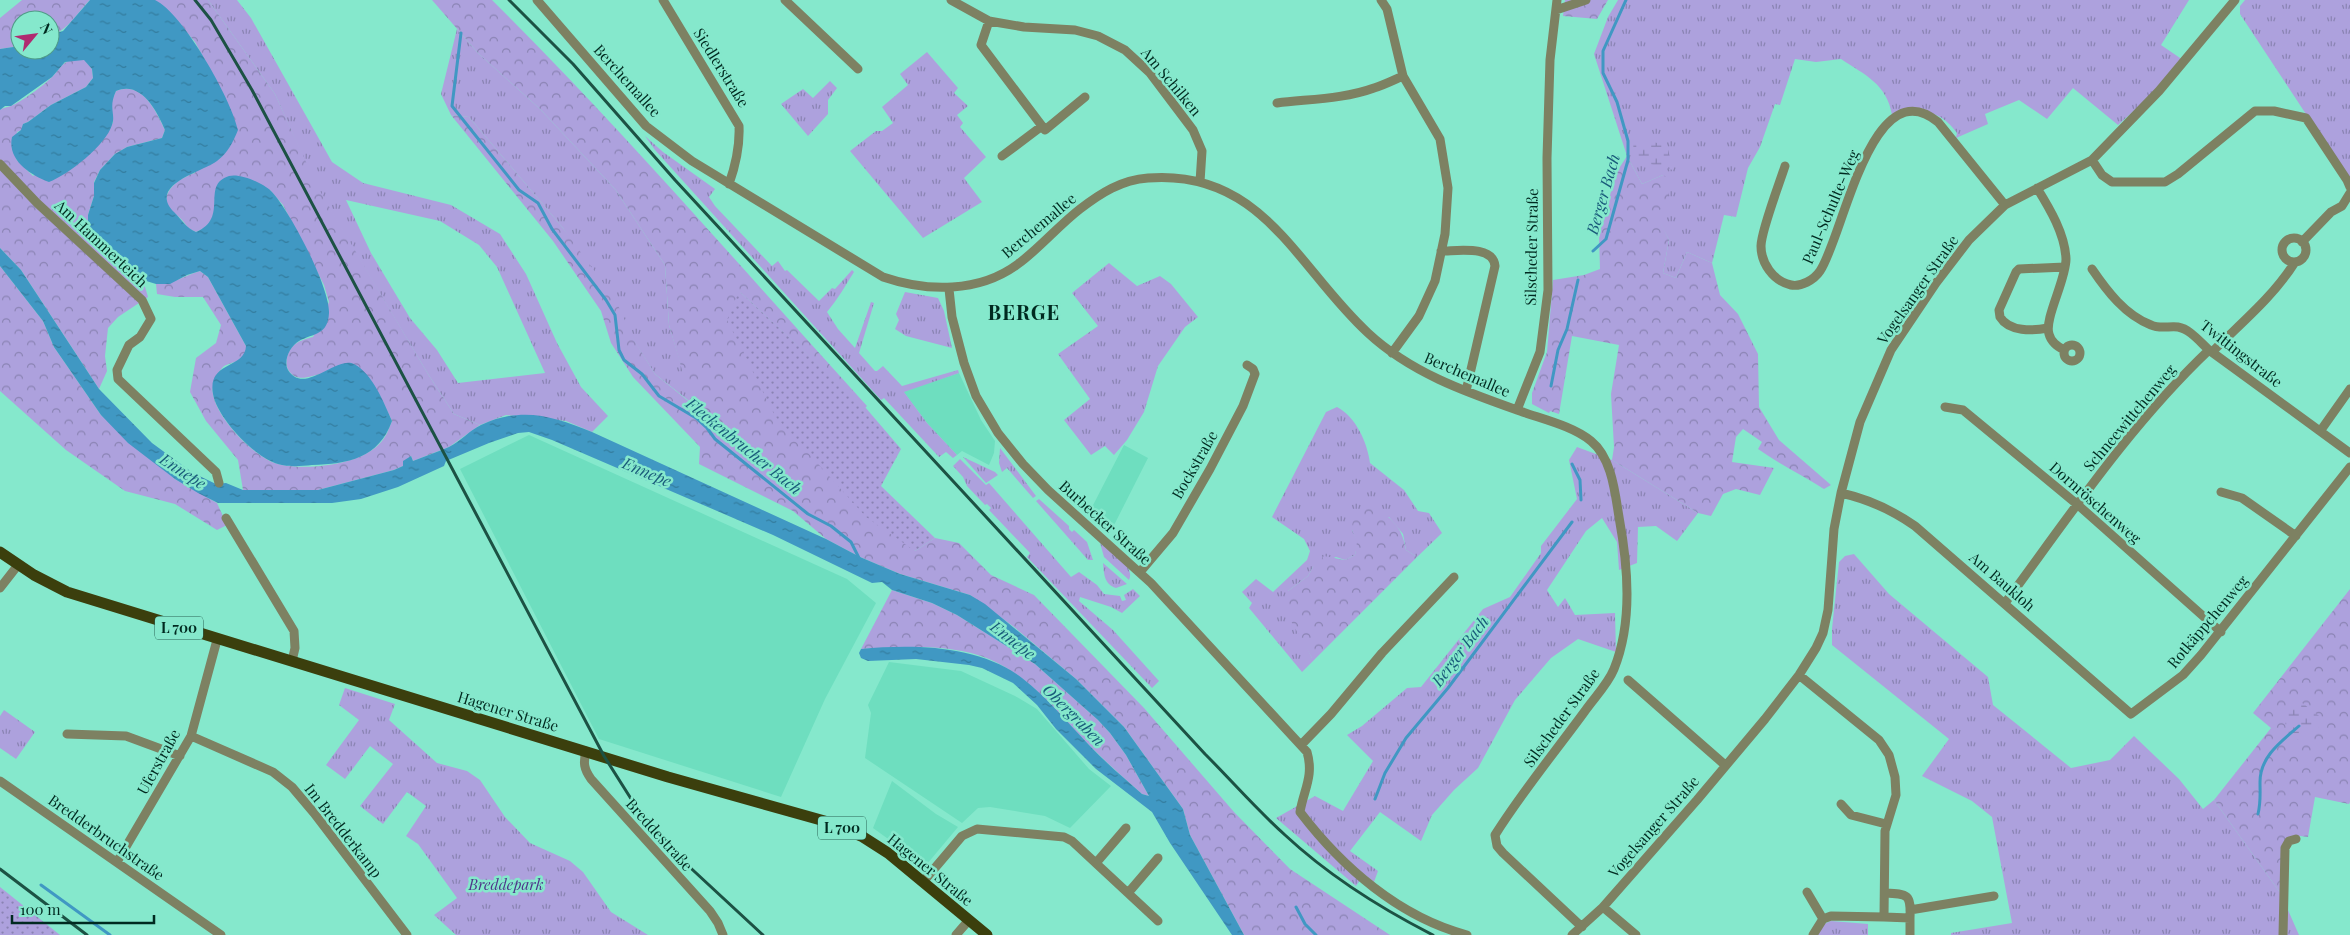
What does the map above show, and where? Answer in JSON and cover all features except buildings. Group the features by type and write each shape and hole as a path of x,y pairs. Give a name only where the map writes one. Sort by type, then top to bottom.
{"main road":[{"name":"Hagener Straße","path":"0,552 52,586 68,592 218,640 668,777 811,817 843,828 864,837 888,853 987,935"}],"street":[{"name":"Berchemallee","path":"537,0 646,126 692,161 883,277 902,284 949,288 987,280 1006,272 1024,259 1068,219 1104,191 1115,185 1148,178 1185,179 1200,182 1240,198 1254,208 1276,228 1347,313 1370,336 1392,353 1423,372 1466,392 1518,410"},
{"name":"Siedlerstraße","path":"663,0 739,126 740,142 737,160 729,184"},
{"path":"785,0 858,69"},
{"name":"Am Schilken","path":"950,0 989,21 1024,27 1075,30 1098,36 1125,50 1150,73 1193,130 1202,152 1200,182"},
{"path":"1382,0 1387,9 1403,76 1440,139 1448,188 1441,251 1435,281 1419,316 1392,353"},
{"path":"1556,5 1586,0"},
{"name":"Vogelsanger Straße","path":"1572,935 1603,907 1694,804 1765,719 1799,675 1824,633 1828,610 1834,529 1841,493 1860,422 1891,350 1936,283 1965,245 2005,205 2092,160 2159,91 2235,0"},
{"name":"Silscheder Straße","path":"1556,5 1550,60 1547,148 1548,290 1540,352 1518,410 1560,425 1591,441 1603,456 1613,482 1625,548 1628,598 1614,671 1495,835 1497,846 1503,853 1582,927"},
{"path":"989,21 980,45 1045,130 1085,97"},
{"path":"1277,103 1331,98 1357,93 1374,89 1403,76"},
{"path":"2092,160 2102,175 2112,182 2164,182 2178,174 2250,114 2260,110 2274,111 2306,118 2334,158 2350,187"},
{"name":"Paul-Schulte-Weg","path":"1785,166 1761,244 1763,259 1774,276 1783,283 1794,285 1806,283 1821,270 1853,186 1873,144 1887,122 1904,112 1929,114 1938,122 2005,205"},
{"path":"1002,156 1042,126"},
{"name":"Am Hammerteich","path":"0,164 37,203 142,300 151,319 140,337 129,346 117,370 118,379 216,472 219,483"},
{"path":"2037,188 2061,234 2064,246 2065,267 2048,328 2052,340 2064,350"},
{"path":"2302,242 2331,212 2342,206 2350,193"},
{"path":"2296,239 2302,242 2305,246 2303,257 2295,262 2286,260 2283,256 2282,247 2288,240 2296,239"},
{"path":"1441,251 1482,252 1491,256 1494,260 1495,266 1466,392"},
{"name":"Schneewittchenweg","path":"2006,603 2116,451 2171,386 2261,305 2284,279 2295,262"},
{"path":"2048,328 2024,330 2007,324 2000,317 1999,310 2019,269 2065,267"},
{"name":"Twittingstraße","path":"2092,269 2116,301 2156,327 2182,328 2210,351 2321,430 2350,453"},
{"name":"Burbecker Straße","path":"949,288 958,346 976,396 992,425 1038,481 1140,572 1307,752 1311,765 1311,775 1303,794 1300,812 1315,832 1374,888 1410,913 1467,935"},
{"name":"Bockstraße","path":"1140,572 1173,533 1239,414 1255,374 1253,369 1247,365"},
{"path":"2321,430 2350,389"},
{"name":"Dornröschenweg","path":"1945,407 1963,410 2078,505 2221,632"},
{"name":"Rotkäppchenweg","path":"2131,714 2183,675 2221,632 2350,467"},
{"path":"2221,492 2242,498 2296,536"},
{"name":"Am Baukloh","path":"1841,493 1862,498 1899,515 2006,603 2131,714"},
{"path":"226,518 294,631 295,648 292,661"},
{"path":"0,588 18,565"},
{"path":"1301,745 1331,714 1382,653 1454,577"},
{"name":"Uferstraße","path":"117,862 190,736 218,640"},
{"path":"1799,675 1870,732 1884,746 1892,764 1896,795 1886,824 1884,917"},
{"path":"1628,680 1725,765"},
{"path":"66,734 126,736 180,756"},
{"name":"Im Bredderkamp","path":"190,736 273,772 292,787 407,935"},
{"name":"Breddestraße","path":"586,752 583,761 585,770 591,779 710,911 723,935"},
{"name":"Bredderbruchstraße","path":"0,781 222,935"},
{"path":"1841,804 1852,815 1886,824"},
{"path":"1096,864 1126,828"},
{"path":"923,882 962,836 977,829 1064,836 1158,921"},
{"path":"2283,935 2285,848 2289,841 2296,838"},
{"path":"1128,893 1158,858"},
{"path":"1807,892 1823,919"},
{"path":"1885,893 1903,894 1909,897 1910,935"},
{"path":"1813,935 1823,919 1831,916 1884,917 1910,914 1994,896"},
{"path":"1603,907 1636,935"},
{"path":"956,935 968,920"}],"shaded area":[{"path":"959,373 981,420 995,441 994,453 989,465 962,451 957,455 927,423 903,391"},
{"path":"529,435 847,579 876,603 825,699 781,797 599,739 460,469"},
{"path":"1124,445 1148,458 1110,533 1103,530 1096,517 1089,513"},
{"path":"889,662 961,671 1015,696 1037,709 1089,769 1111,786 1070,828 1045,816 990,807 978,808 962,823 865,758 871,713 868,705"},
{"path":"892,781 936,814 958,827 927,864 920,862 873,828"}],"green space":[{"path":"22,0 90,0 72,21 60,31 60,10 10,10 10,48 0,49 0,18"},
{"path":"154,0 208,0 275,94 317,186 428,374 454,414 480,425 449,447 413,461 411,456 403,466 394,470 318,490 243,490 238,460 206,421 190,392 196,358 216,343 221,325 203,297 175,297 157,294 156,284 173,281 200,271 208,277 246,346 246,354 242,359 223,367 214,384 213,394 216,404 230,426 261,456 282,465 307,467 335,464 362,456 373,449 384,439 392,421 368,377 320,374 302,378 293,375 288,369 286,364 291,348 301,341 313,337 329,302 324,285 283,205 270,190 215,193 213,217 207,226 196,232 189,228 169,208 166,200 170,189 185,177 195,173 207,64 195,42 173,16"},
{"path":"208,0 237,0 251,18 332,162 363,183 451,205 500,234 526,274 557,343 581,387 608,416 592,432 566,421 506,415 480,425 454,414 428,374 316,186 275,94","holes":["346,200 440,221 479,245 497,267 545,373 458,383 437,350 410,318 371,253"]},
{"path":"432,0 492,0 636,150 867,406 865,408 740,292 915,551 935,538 959,543 991,575 1034,595 1144,708 1234,812 1290,869 1390,935 1244,935 1190,835 1183,809 1124,727 1076,679 1014,627 970,595 900,574 860,557 826,539 793,511 699,464 700,447 633,377 611,343 601,311 553,241 451,115 469,117 563,228 615,299 634,340 655,374 692,404 669,325 665,265 615,189 540,109 478,53"},
{"path":"1565,0 1608,0 1597,19 1563,16"},
{"path":"1618,0 2189,0 2161,45 2183,60 2158,89 2118,125 2073,88 2047,119 2019,100 1985,114 1988,124 1956,138 1957,133 1943,119 1936,115 1912,112 1892,115 1885,95 1874,81 1841,59 1816,62 1795,59 1780,105 1775,104 1760,147 1748,168 1736,217 1724,215 1712,263 1687,252 1676,278 1663,273 1669,240 1655,213 1663,175 1642,184 1627,156 1594,54 1608,17"},
{"path":"2245,0 2350,0 2350,181 2240,14 2240,6"},
{"path":"457,29 478,53 540,109 615,189 665,265 669,325 693,404 655,374 563,228 469,117 451,115 441,94"},
{"path":"927,52 958,88 954,93 968,106 957,115 963,123 960,127 986,157 964,178 982,202 923,238 850,151 876,131 882,131 893,123 882,107 908,85 900,74"},
{"path":"72,60 85,60 92,69 93,78 86,87 51,105 23,124 22,130 17,132 16,159 33,176 113,123 111,102 116,91 125,89 141,93 152,106 165,130 162,138 127,147 115,154 100,170 94,182 94,196 88,215 96,241 143,280 148,297 118,317 108,328 105,356 107,371 99,389 21,270 0,248 0,110 32,94 63,65"},
{"path":"830,81 837,88 828,100 828,114 808,136 781,104 803,89 813,98"},
{"path":"645,136 663,152 715,189 709,197 715,206 772,266 778,261 785,271 787,270 819,301 832,288 835,289 852,270 854,272 827,312 838,329 855,348 871,302 874,303 859,353 875,371 883,366 902,386 958,370 959,373 904,392 927,423 957,455 953,458 946,452 939,457 884,398 881,400 655,150"},
{"path":"1633,138 1667,145 1673,170 1634,160"},
{"path":"1627,156 1642,184 1663,175 1671,179 1667,204 1656,213 1669,240 1663,273 1676,278 1687,252 1712,263 1720,295 1738,314 1758,354 1759,407 1779,440 1831,485 1824,489 1758,449 1762,442 1743,429 1736,437 1732,462 1774,468 1760,495 1736,489 1723,494 1711,516 1698,513 1612,460 1614,447 1611,394 1619,345 1572,336 1559,414 1550,411 1549,413 1532,404 1532,393 1547,352 1553,280 1584,275 1600,269 1599,236 1616,173"},
{"path":"1109,263 1137,286 1160,276 1171,284 1198,317 1185,327 1158,366 1144,412 1127,440 1114,455 1105,446 1091,455 1064,420 1090,399 1058,354 1098,326 1072,293"},
{"path":"0,266 43,321 54,347 101,415 175,479 217,503 227,525 217,530 175,504 125,491 66,450 0,391"},
{"path":"739,291 865,407 901,449 881,486 935,538 915,551 866,517 775,416 727,320"},
{"path":"905,292 938,298 944,311 952,348 906,336 895,329 899,320 896,314"},
{"path":"1337,407 1350,417 1360,431 1370,463 1404,490 1418,511 1429,513 1442,533 1417,557 1406,550 1403,534 1389,517 1352,530 1358,542 1355,555 1345,560 1336,557 1313,567 1308,576 1288,591 1296,626 1312,658 1316,658 1302,672 1249,608 1252,603 1242,592 1256,579 1273,592 1307,560 1310,551 1304,539 1272,517 1326,412"},
{"path":"1577,447 1612,460 1698,513 1677,541 1656,526 1638,527 1637,563 1619,570 1617,542 1602,518 1586,531 1547,590 1558,607 1565,598 1575,615 1615,613 1616,652 1578,639 1551,658 1515,700 1478,768 1454,790 1432,815 1421,841 1380,812 1350,851 1378,871 1374,882 1364,874 1356,886 1276,818 1315,796 1343,811 1373,761 1347,735 1362,726 1407,688 1421,687 1483,609 1510,597 1541,553 1541,546 1577,499 1569,460"},
{"path":"1000,448 1036,496 1033,498 1007,468 1002,472 999,463"},
{"path":"963,457 995,472 998,475 986,483"},
{"path":"960,459 986,485 989,483 1071,577 1079,572 1097,585 1104,594 1120,596 1122,601 1126,600 1124,595 1133,589 1140,596 1122,613 1111,607 1080,597 1079,601 1113,630 1159,681 1152,688 1027,557 1030,553 989,510 991,508 987,504 985,505 967,486 963,477 953,466"},
{"path":"1039,499 1069,526 1072,532 1074,530 1087,542 1093,560 1088,560 1036,501"},
{"path":"1376,508 1397,526 1406,550 1417,557 1316,658 1312,658 1283,607 1288,591 1308,576 1313,567 1324,556 1345,560 1355,555 1357,542 1352,530 1353,516 1366,509"},
{"path":"1100,543 1126,564 1129,569 1129,580 1104,557"},
{"path":"1854,554 1889,594 1988,677 1993,705 2071,768 2110,760 2134,736 2179,779 2203,809 2214,800 2281,894 2299,935 1951,935 1951,933 2012,923 1992,817 1972,801 1922,776 1949,739 1832,645 1839,562 1845,556"},
{"path":"1103,563 1127,584 1116,588 1109,584 1105,578"},
{"path":"2350,589 2350,802 2349,804 2315,797 2308,837 2300,836 2289,839 2281,894 2214,800 2271,728 2253,713"},
{"path":"892,590 932,603 957,615 1035,664 1110,733 1126,755 1149,796 1142,794 1110,766 1045,698 1019,676 989,659 958,650 942,648 861,649"},
{"name":"Breddepark","path":"345,688 395,704 389,720 437,763 467,771 480,780 505,817 530,843 570,861 583,872 611,912 648,935 456,935 434,915 457,898 418,844 406,836 426,806 407,792 383,824 360,806 393,764 370,746 345,779 326,765 359,720 339,705"},
{"path":"2297,699 2327,722 2288,745 2284,712"},
{"path":"4,710 35,732 16,759 0,748 0,716"},
{"path":"0,887 60,935 0,935"},
{"path":"1831,921 1868,924 1868,935 1817,935 1824,924"}],"water":[{"path":"90,0 155,0 166,8 192,39 216,79 234,116 238,130 230,147 221,158 180,180 172,187 167,194 167,203 184,224 196,232 206,226 211,219 214,211 216,187 221,180 229,176 245,177 257,182 271,191 279,200 298,231 316,268 328,301 329,313 326,326 323,329 293,346 286,362 288,370 295,377 303,379 347,363 354,364 361,369 377,390 392,421 379,443 370,451 361,456 338,463 301,466 282,465 261,456 230,426 216,404 213,394 215,376 221,370 240,359 246,346 208,277 200,271 170,284 156,284 143,280 96,241 88,227 88,215 94,196 94,183 100,170 115,154 127,147 162,138 165,130 153,106 140,93 125,89 116,91 112,106 113,121 108,133 94,150 76,166 57,178 49,182 42,179 28,171 16,160 11,145 12,137 21,130 23,124 51,105 86,87 93,78 92,69 84,60 65,62 52,77 11,106 5,106 0,110 0,49 10,48 10,60 60,60 60,32 63,31"},
{"name":"Ennepe","path":"0,248 21,270 99,389 152,443 193,473 216,484 226,483 243,490 318,490 394,470 403,466 403,461 411,456 413,461 445,449 477,427 496,419 510,416 537,415 564,421 592,432 900,574 970,595 985,604 1076,679 1124,727 1183,809 1190,835 1244,935 1232,935 1170,843 1152,812 1096,769 1056,729 1037,705 1013,683 982,668 969,665 916,659 868,661 861,658 859,653 861,649 924,647 966,653 1005,667 1031,685 1108,764 1142,794 1149,796 1126,755 1098,720 1035,664 957,615 932,603 892,590 882,582 872,583 773,535 552,440 529,432 518,433 489,443 446,461 444,466 398,487 361,499 332,503 218,503 175,479 128,443 101,415 54,347 43,321 0,266"}],"waterway":[{"name":"Berger Bach","path":"1593,251 1606,239 1628,160 1628,141 1617,102 1603,73 1603,51 1626,0"},
{"name":"Fleckenbrucher Bach","path":"461,33 452,106 519,190 538,203 552,229 606,300 615,315 619,350 624,360 642,374 659,396 696,418 715,439 808,514 831,526 851,542 860,560"},
{"name":"Berger Bach","path":"1551,386 1558,350 1567,329 1578,280"},
{"name":"Berger Bach","path":"1572,464 1580,480 1581,500"},
{"name":"Berger Bach","path":"1375,799 1385,773 1406,738 1448,688 1572,522"},
{"path":"2258,814 2261,773 2264,764 2279,743 2299,726"},
{"path":"41,885 110,935"},
{"name":"Berger Bach","path":"1296,907 1305,924 1316,935"}],"railway":[{"path":"195,0 211,20 252,90 604,756 640,813 668,847 763,935"},
{"path":"509,0 573,64 675,180 1255,806 1302,850 1337,878 1394,914 1433,935"},
{"path":"0,869 87,935"}],"district":[{"name":"BERGE","path":"1024,313"}],"water label":[{"name":"Obergraben","path":"1074,715"}]}
